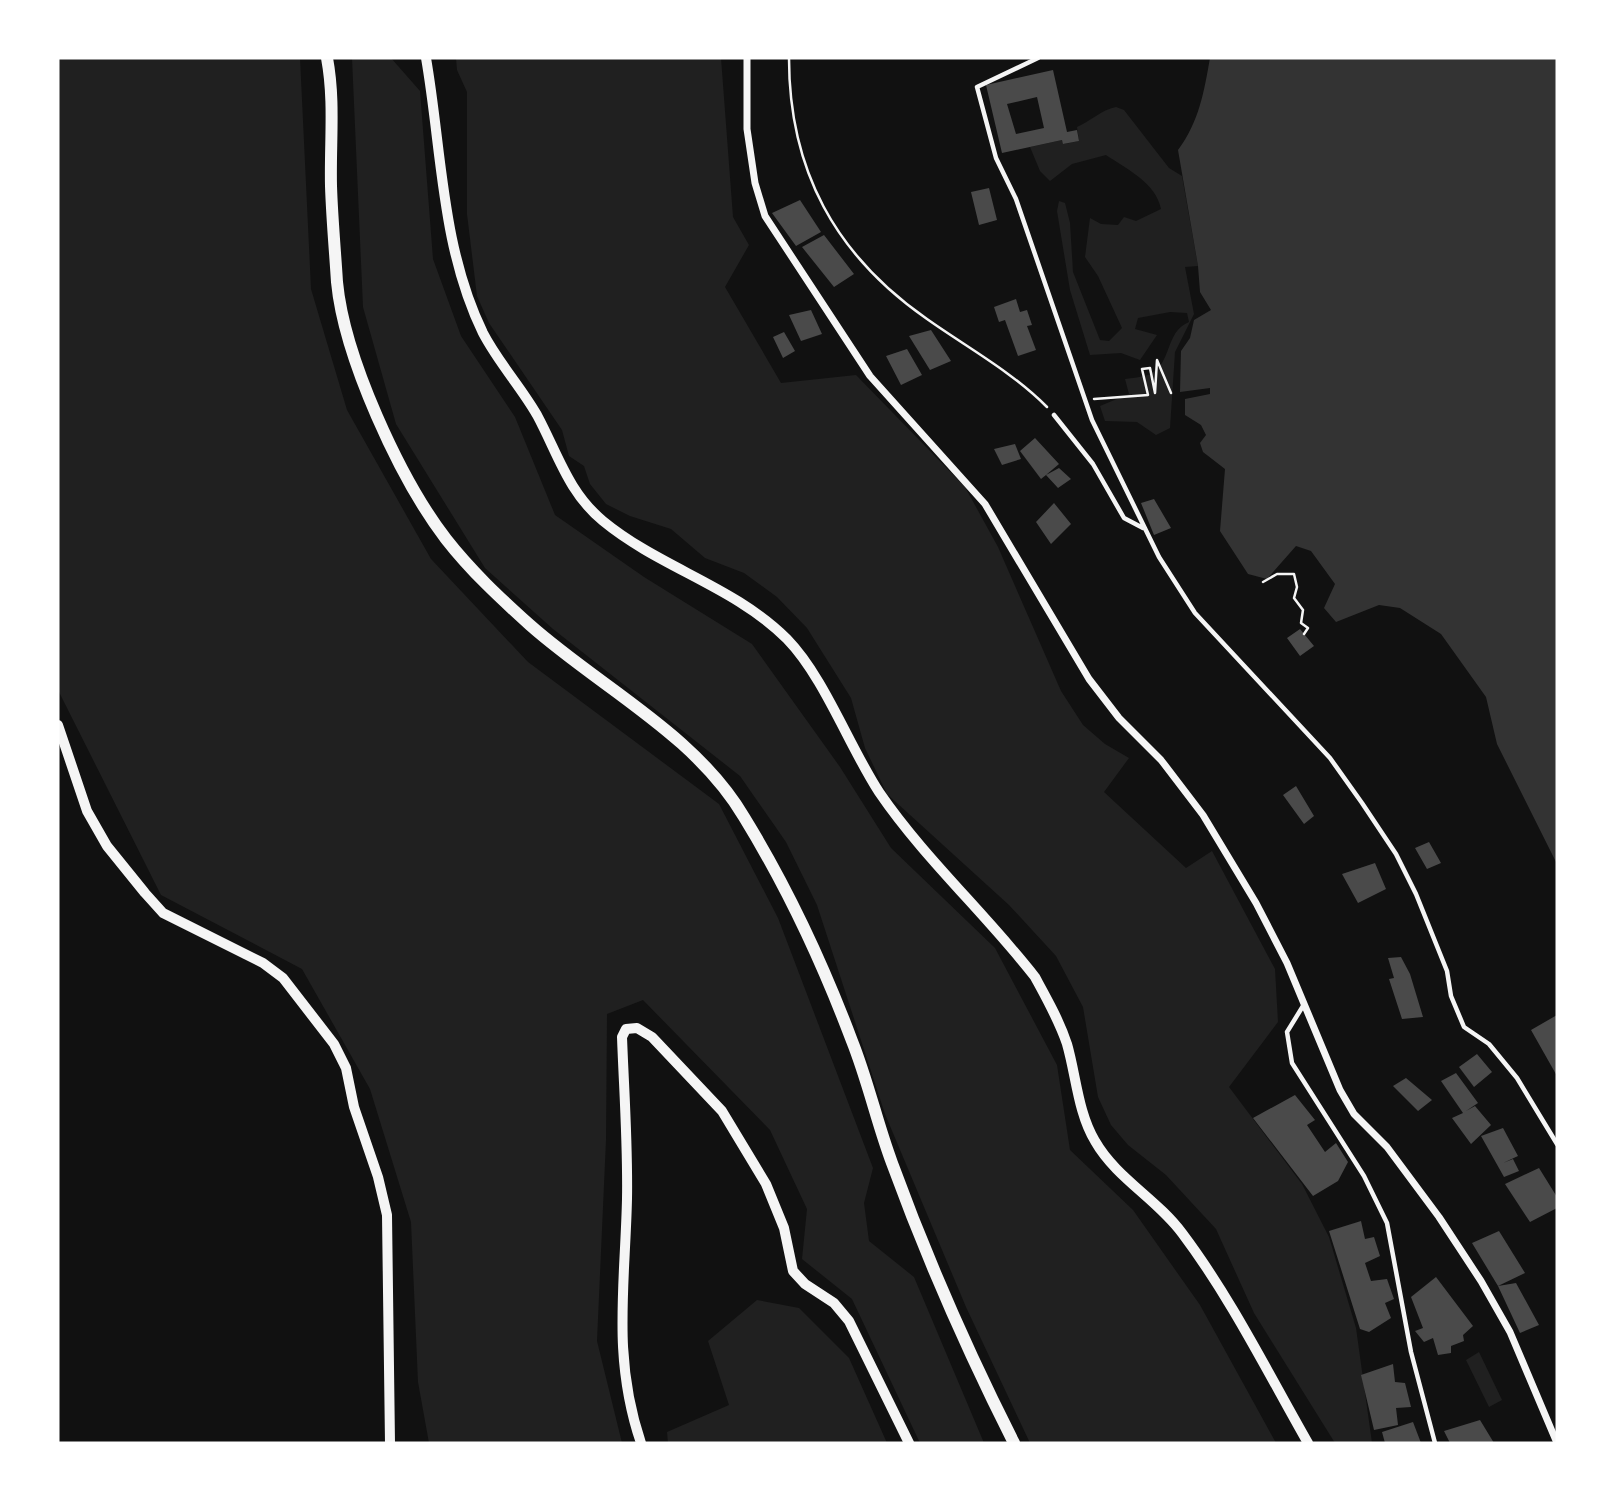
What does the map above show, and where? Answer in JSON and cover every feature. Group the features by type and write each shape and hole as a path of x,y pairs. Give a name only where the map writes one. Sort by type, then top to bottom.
{"main road":[{"path":"327,58 332,88 331,187 338,288 351,348 366,391 407,475 443,534 488,586 533,628 701,760 729,790 762,846 817,958 853,1042 914,1221 976,1367 1014,1443"}],"street":[{"path":"426,58 455,258 468,297 484,335 536,414 582,503 628,540 719,588 760,616 789,642 814,678 881,794 1035,977 1054,1011 1067,1045 1093,1139 1117,1169 1163,1210 1183,1234 1236,1318 1308,1443"},
{"path":"747,58 747,129 755,183 765,216 870,376 985,504 1089,679 1119,718 1161,760 1203,815 1256,903 1287,963 1340,1090 1354,1114 1387,1147 1480,1280 1510,1332 1557,1443"},
{"path":"58,725 87,811 107,846 145,893 163,913 263,964 283,978 334,1044 346,1068 354,1107 379,1177 387,1215 387,1433 390,1443"},
{"path":"641,1443 623,1367 620,1337 627,1196 622,1037 626,1029 637,1028 652,1037 722,1111 766,1184 784,1228 793,1270 805,1284 834,1303 849,1321 909,1443"}],"lane":[{"path":"1038,58 977,87 996,158 1016,199 1092,420 1144,528 1195,613 1329,758 1377,825 1416,894 1447,971 1451,996 1464,1027 1489,1044 1517,1078 1557,1144"},
{"path":"1054,415 1093,464 1124,518 1144,528"},
{"path":"1303,1006 1287,1032 1292,1063 1364,1176 1387,1223 1411,1352 1435,1443"}],"path":[{"path":"789,58 794,126 803,164 841,237 898,296 924,317 991,359 1054,415"},
{"path":"1090,399 1148,395 1142,369 1150,368 1155,393 1157,360 1171,393"},
{"path":"1263,582 1278,574 1294,574 1297,587 1294,598 1303,610 1301,623 1308,628 1304,634"}],"shaded area":[{"path":"58,58 300,58 311,289 347,410 431,559 528,662 719,804 778,918 873,1168 864,1203 869,1241 914,1277 984,1443 920,1443 852,1299 802,1259 807,1209 770,1130 643,1000 607,1014 606,1140 597,1341 622,1443 429,1443 418,1382 411,1222 370,1089 302,969 161,895 58,690"},
{"path":"352,58 391,58 420,91 433,259 461,336 515,417 555,515 644,577 752,644 840,767 891,848 995,948 1057,1065 1070,1150 1133,1210 1200,1305 1276,1443 1030,1443 966,1307 885,1114 817,905 786,842 740,776 553,629 485,568 396,424 363,307"},
{"path":"456,58 721,58 733,217 749,245 725,287 781,383 856,375 965,487 998,547 1061,691 1083,725 1105,744 1129,758 1104,792 1186,868 1212,851 1275,969 1278,1022 1229,1087 1302,1184 1329,1237 1356,1328 1372,1443 1335,1443 1254,1313 1216,1229 1166,1175 1128,1145 1111,1125 1098,1097 1083,1007 1056,956 1009,905 887,794 865,748 851,698 807,628 777,597 744,573 705,558 671,529 630,516 606,504 590,484 584,466 569,456 562,430 489,323 477,296 467,214 467,92 457,70"},
{"path":"1210,58 1557,58 1557,864 1497,744 1486,697 1441,634 1400,608 1379,605 1336,622 1324,608 1335,584 1311,551 1296,546 1267,579 1248,574 1220,531 1225,469 1203,452 1200,443 1206,435 1201,425 1185,415 1185,399 1210,394 1210,388 1180,392 1181,351 1190,338 1194,320 1211,310 1200,292 1178,150 1196,118"},
{"path":"1116,107 1124,110 1169,168 1182,176 1198,266 1185,267 1194,314 1175,352 1170,428 1156,435 1137,422 1105,421 1100,406 1129,394 1125,379 1148,375 1156,370 1176,333 1189,322 1187,313 1170,312 1138,318 1135,329 1157,335 1140,360 1121,353 1090,355 1070,290 1057,211 1059,201 1065,203 1070,223 1073,272 1100,340 1109,341 1122,328 1098,276 1085,257 1090,218 1101,224 1118,225 1124,217 1136,221 1161,209 1158,200 1147,184 1106,155 1072,164 1050,181 1040,171 1030,147 1062,140 1064,144 1079,141 1077,127"},
{"path":"757,1300 799,1308 849,1358 887,1443 668,1443 667,1432 729,1405 708,1341"},
{"path":"1479,1352 1502,1400 1489,1407 1466,1360"}],"building":[{"path":"1053,70 1067,132 1077,130 1079,141 1063,144 1062,140 1002,153 986,85","holes":["1037,97 1044,128 1016,134 1007,104"]},
{"path":"989,188 997,220 979,225 971,192"},
{"path":"800,200 821,232 796,246 772,213"},
{"path":"824,235 854,274 834,287 802,247"},
{"path":"1016,299 1020,312 1027,310 1032,325 1027,326 1036,350 1018,356 1005,320 999,322 994,307"},
{"path":"811,310 822,334 801,341 789,315"},
{"path":"931,330 951,361 930,370 909,336"},
{"path":"784,332 795,351 783,358 773,337"},
{"path":"907,349 922,375 901,385 886,356"},
{"path":"1035,438 1059,464 1041,479 1020,451"},
{"path":"1015,444 1021,459 1002,465 994,449"},
{"path":"1059,468 1071,479 1058,488 1046,475"},
{"path":"1154,499 1171,528 1154,535 1141,503"},
{"path":"1054,503 1071,524 1051,544 1036,522"},
{"path":"1300,629 1314,646 1300,656 1287,638"},
{"path":"1296,786 1314,816 1304,824 1283,795"},
{"path":"1429,842 1441,863 1427,869 1415,848"},
{"path":"1375,863 1386,889 1358,903 1342,874"},
{"path":"1401,957 1410,974 1423,1017 1402,1019 1389,979 1394,978 1388,958"},
{"path":"1557,1015 1557,1076 1531,1030"},
{"path":"1477,1054 1492,1072 1474,1087 1459,1067"},
{"path":"1456,1073 1478,1103 1466,1111 1475,1106 1491,1125 1471,1144 1452,1118 1463,1113 1441,1081"},
{"path":"1406,1078 1432,1100 1418,1111 1393,1086"},
{"path":"1295,1095 1315,1120 1307,1125 1325,1152 1336,1143 1348,1162 1338,1181 1313,1196 1253,1118"},
{"path":"1503,1128 1518,1156 1503,1163 1513,1159 1519,1171 1504,1177 1481,1136"},
{"path":"1539,1168 1557,1197 1557,1208 1530,1222 1505,1184"},
{"path":"1361,1221 1365,1239 1374,1237 1380,1256 1365,1263 1371,1281 1387,1279 1394,1299 1385,1303 1391,1318 1369,1332 1360,1329 1329,1231"},
{"path":"1499,1231 1525,1273 1498,1286 1472,1243"},
{"path":"1436,1277 1473,1326 1463,1335 1464,1341 1451,1346 1451,1353 1438,1355 1433,1338 1424,1342 1415,1331 1423,1328 1411,1297"},
{"path":"1516,1283 1539,1325 1520,1333 1498,1286"},
{"path":"1393,1364 1395,1382 1405,1383 1411,1407 1396,1408 1398,1425 1374,1430 1361,1375"},
{"path":"1480,1420 1494,1443 1450,1443 1444,1431"},
{"path":"1413,1422 1421,1443 1385,1443 1382,1432"}]}
